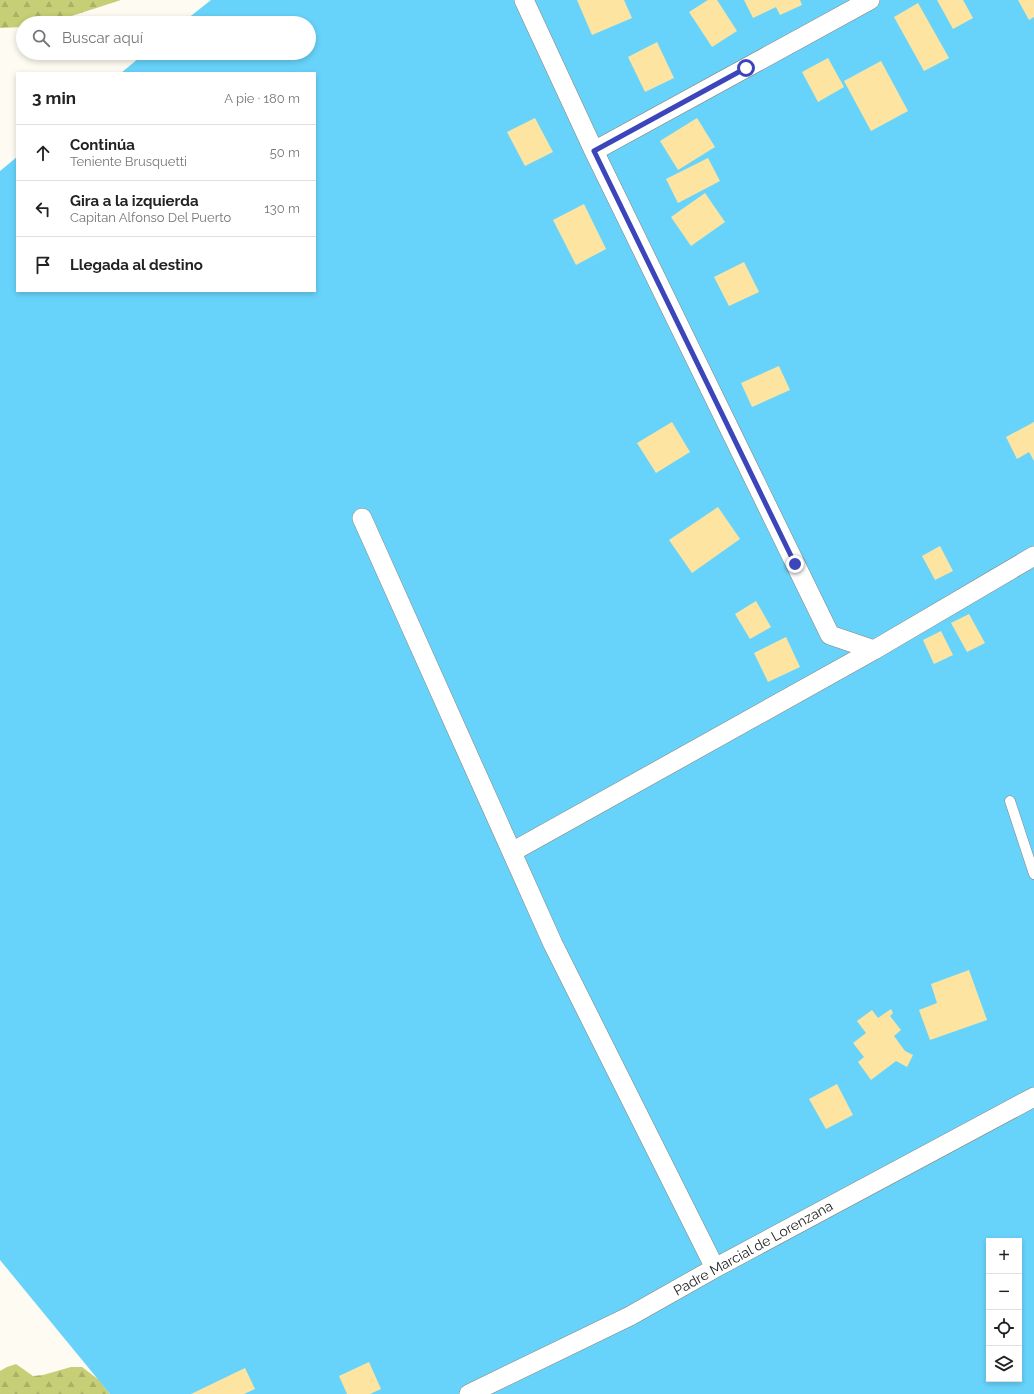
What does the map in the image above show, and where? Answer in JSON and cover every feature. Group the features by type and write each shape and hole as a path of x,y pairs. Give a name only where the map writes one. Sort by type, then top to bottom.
{"street":[{"path":"524,0 594,151 830,635 874,650"},
{"path":"594,151 870,0"},
{"path":"362,518 554,944 715,1268"},
{"path":"512,852 874,650 1034,556"},
{"name":"Padre Marcial de Lorenzana","path":"470,1394 630,1316 715,1268 1034,1097"}],"lane":[{"path":"1010,801 1034,874"}],"green space":[{"path":"0,0 121,0 72,16 16,16 16,27 0,28"},
{"path":"16,1364 33,1376 43,1375 71,1367 82,1367 99,1380 110,1394 0,1394 0,1371"}],"water":[{"path":"211,0 1034,0 1034,1394 110,1394 0,1260 0,171 16,158 16,292 316,292 316,72 122,72 137,60 316,60 316,16 191,16"}],"building":[{"path":"577,0 624,0 632,18 592,35"},
{"path":"708,0 717,0 737,31 712,47 689,12"},
{"path":"744,0 800,0 802,5 780,15 776,7 753,18"},
{"path":"937,0 963,0 973,18 953,29"},
{"path":"1018,0 1034,0 1034,17 1029,20"},
{"path":"918,3 949,58 924,71 894,17"},
{"path":"657,42 674,78 645,92 628,57"},
{"path":"828,58 844,87 818,102 802,72"},
{"path":"881,61 908,111 871,131 844,81"},
{"path":"535,118 553,152 525,166 507,132"},
{"path":"697,118 715,147 678,170 660,141"},
{"path":"708,158 720,181 678,203 666,179"},
{"path":"705,193 725,222 691,246 671,217"},
{"path":"584,204 606,249 576,265 553,220"},
{"path":"744,262 759,292 729,306 714,277"},
{"path":"779,366 790,390 752,407 741,383"},
{"path":"672,422 690,452 656,473 637,443"},
{"path":"1034,422 1034,461 1029,452 1017,459 1006,437"},
{"path":"718,507 740,539 692,573 669,540"},
{"path":"940,546 953,571 935,580 922,556"},
{"path":"756,601 771,627 750,639 735,614"},
{"path":"969,614 985,643 967,652 951,623"},
{"path":"941,631 953,655 934,664 923,640"},
{"path":"786,637 800,667 768,682 754,653"},
{"path":"969,970 987,1020 930,1040 919,1010 937,1003 931,984"},
{"path":"891,1009 893,1013 890,1016 901,1030 894,1036 905,1051 913,1055 907,1067 896,1061 871,1080 858,1062 864,1057 853,1043 866,1033 857,1021 872,1010 878,1018"},
{"path":"837,1084 853,1115 826,1129 809,1099"},
{"path":"369,1362 381,1389 370,1394 347,1394 339,1376"},
{"path":"245,1368 255,1389 244,1394 191,1394"}],"route":[{"path":"746,68 594,151 795,564"}]}
